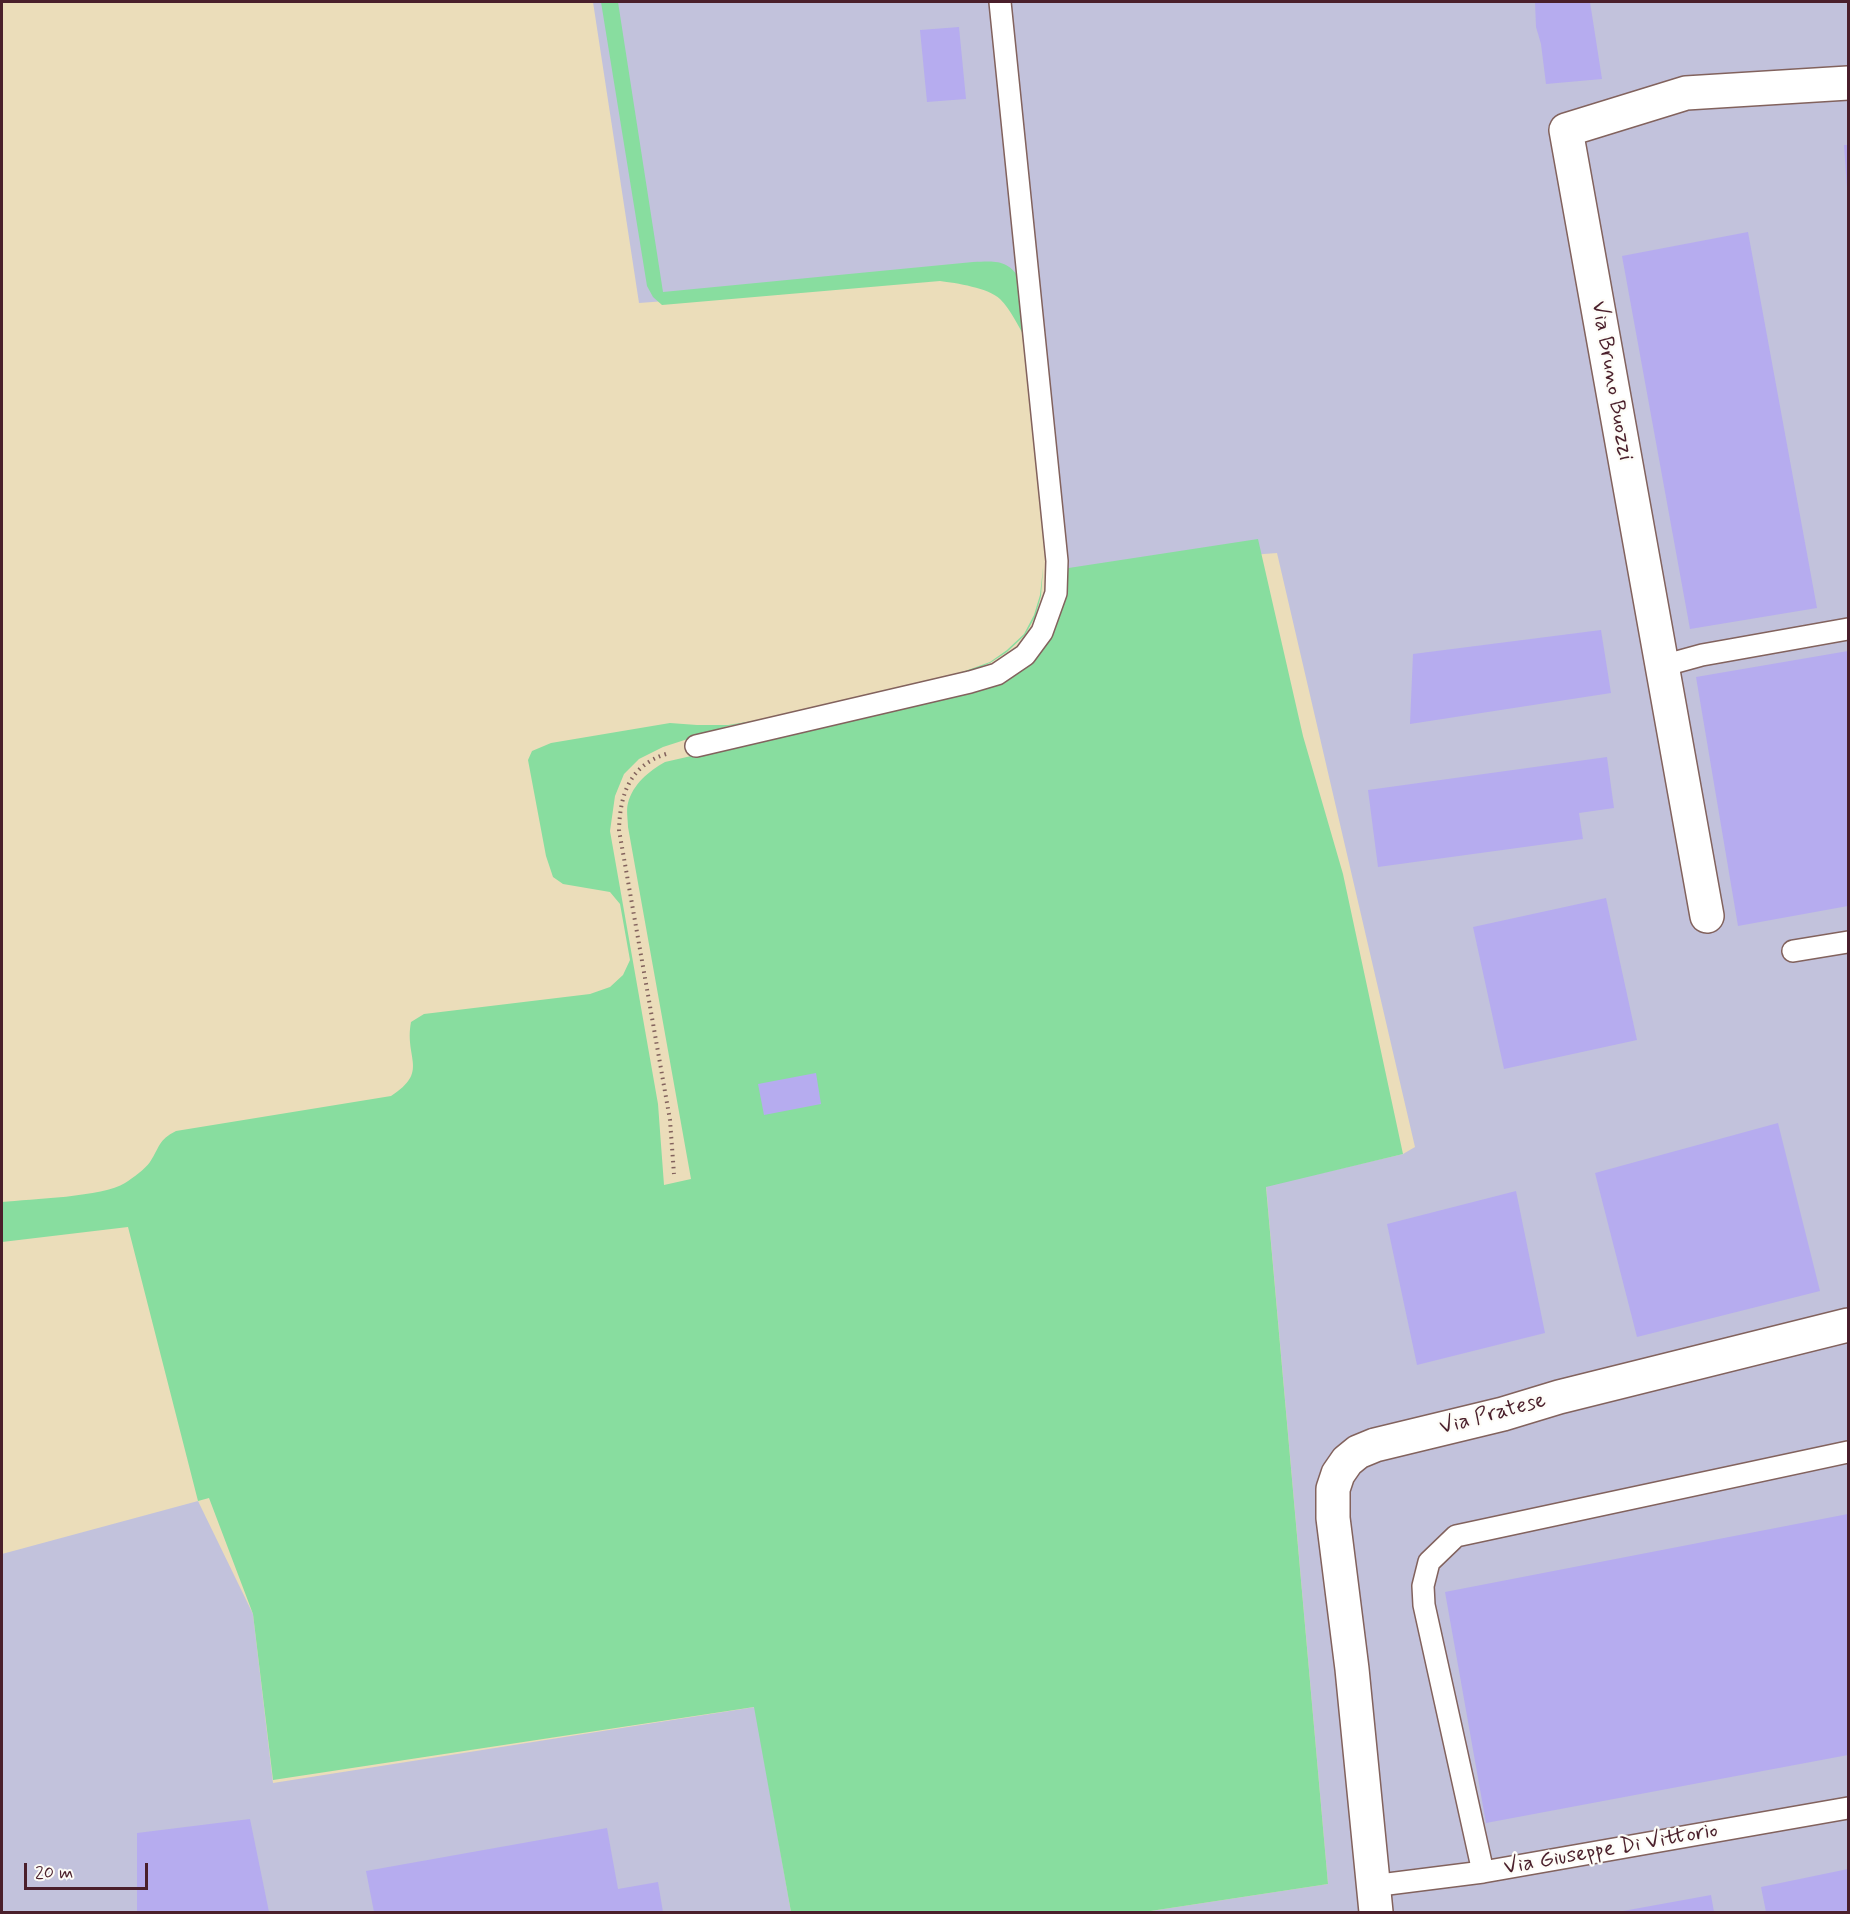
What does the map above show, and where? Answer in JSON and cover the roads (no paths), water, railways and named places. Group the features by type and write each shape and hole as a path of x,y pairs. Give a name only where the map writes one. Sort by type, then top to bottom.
{"street":[{"name":"Via Bruno Buozzi","path":"1707,916 1566,130 1686,93 1848,83"},
{"name":"Via Pratese","path":"1352,1669 1333,1518 1333,1490 1338,1474 1347,1461 1358,1452 1375,1445 1503,1414 1559,1397 1848,1325"},
{"name":"Via Giuseppe Di Vittorio","path":"1352,1669 1374,1899"}],"lane":[{"path":"696,746 997,674 1025,655 1042,632 1056,593 1057,561 1000,2"},
{"path":"1662,666 1702,655 1848,629"},
{"path":"1793,951 1848,942"},
{"path":"1483,1872 1425,1605 1423,1586 1429,1562 1456,1536 1848,1452"},
{"name":"Via Giuseppe Di Vittorio","path":"1374,1899 1483,1872 1848,1808"}]}
